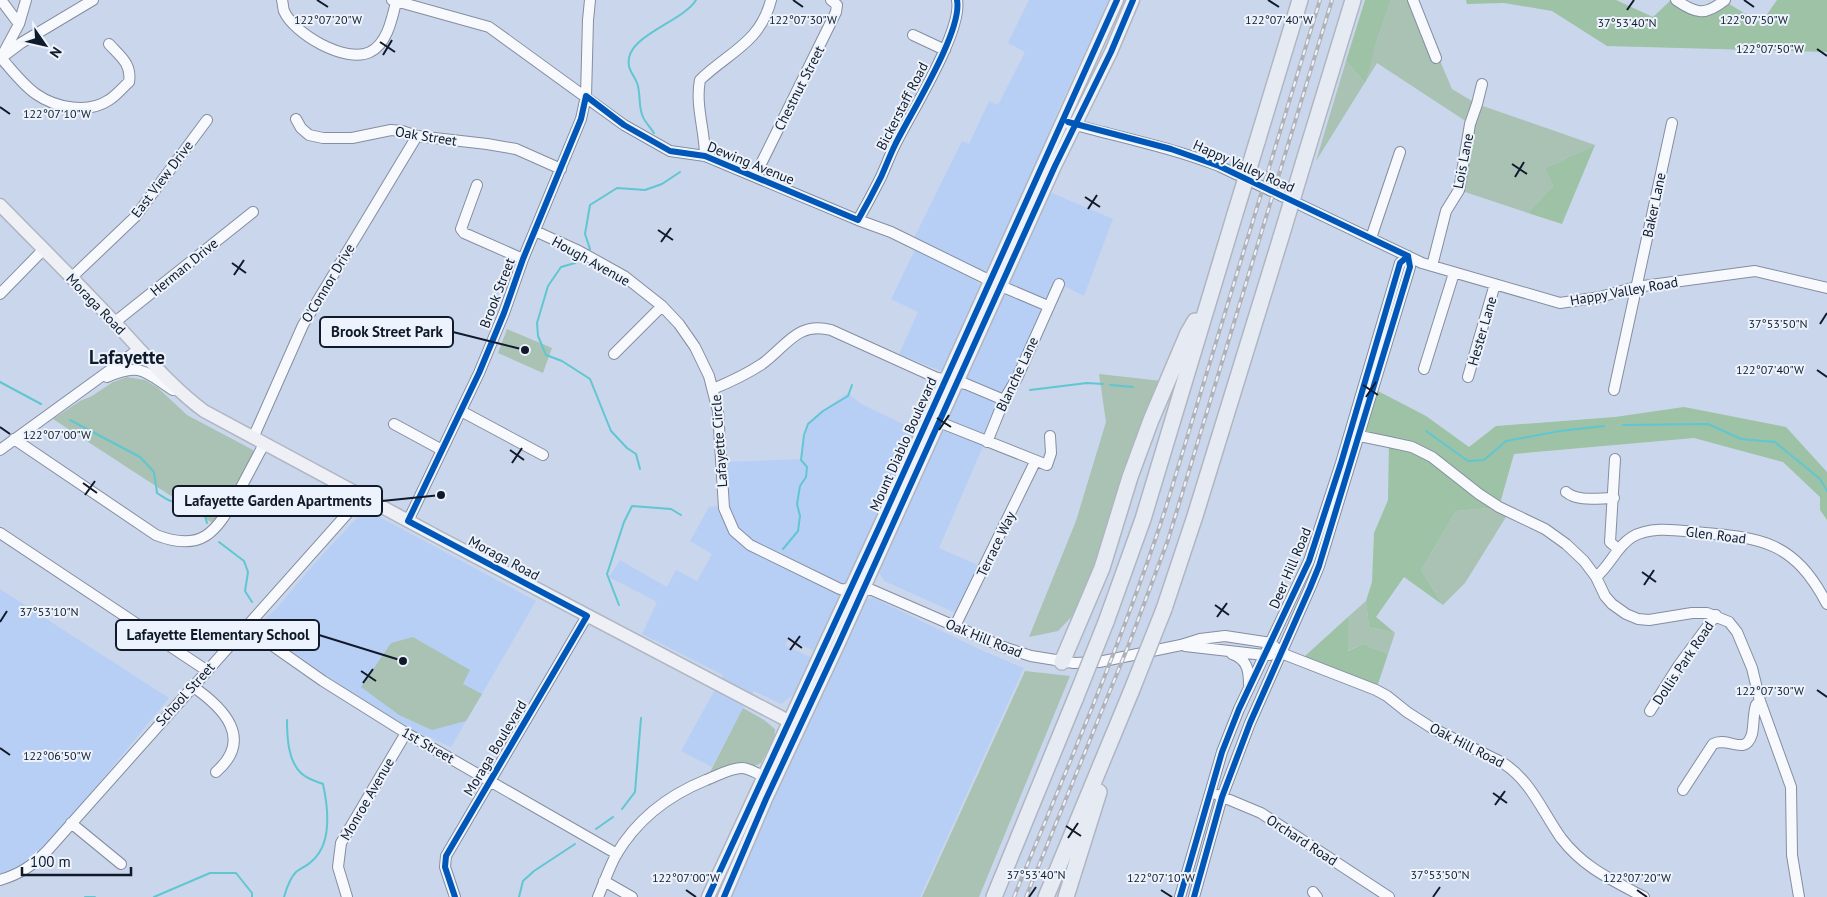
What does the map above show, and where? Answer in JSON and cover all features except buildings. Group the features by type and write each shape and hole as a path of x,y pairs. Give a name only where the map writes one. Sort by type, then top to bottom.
{"highway":[{"path":"994,897 1106,622 1143,519 1300,0"},
{"path":"1046,897 1164,609 1241,369 1353,0"},
{"path":"1062,662 1102,568 1130,477 1151,420 1188,333 1208,301"},
{"path":"1066,897 1130,692"}],"main road":[{"name":"Mount Diablo Boulevard","path":"724,897 795,725 1069,123 1117,0"},
{"name":"Mount Diablo Boulevard","path":"857,589 939,422 951,380 985,321 1005,248 1069,123 1111,52 1133,0"},
{"name":"Moraga Road","path":"0,205 115,322 139,350 191,402 204,411 362,497 795,725"},
{"name":"Mount Diablo Boulevard","path":"708,897 764,776 795,725"}],"street":[{"path":"1,0 19,24"},
{"path":"1,59 19,24 26,0"},
{"path":"1,59 21,43 94,0"},
{"path":"282,0 284,12 304,35 345,54 370,52 381,42 390,24 394,1"},
{"name":"Brook Street","path":"408,521 494,338 523,259 581,119 586,96 590,0"},
{"path":"705,156 698,90 700,80 748,42 763,24 768,14 771,0"},
{"name":"Chestnut Street","path":"755,176 836,12 837,5 831,0"},
{"name":"Bickerstaff Road","path":"858,220 945,50 956,22 959,9 958,0"},
{"path":"1413,0 1436,58"},
{"path":"1676,0 1695,12 1708,11 1724,0"},
{"name":"Dewing Avenue","path":"394,1 489,26 624,125 670,151 705,156 755,176 911,241 996,283"},
{"path":"913,35 945,50"},
{"path":"1,59 36,94 49,102 80,109 109,101 128,82 129,67 123,58 108,44"},
{"name":"Lois Lane","path":"1432,266 1446,211 1459,190 1470,124 1482,84"},
{"path":"581,119 601,108"},
{"name":"Oak Street","path":"296,119 300,128 310,135 323,138 352,138 391,130 402,131 418,136 516,149 561,169"},
{"name":"East View Drive","path":"71,278 135,217 207,120"},
{"name":"Baker Lane","path":"1614,390 1672,122"},
{"name":"Happy Valley Road","path":"1069,123 1139,140 1200,159 1371,238 1409,261 1560,303 1600,297 1636,287 1755,271 1827,288"},
{"name":"O'Connor Drive","path":"14,439 156,535 168,540 181,542 199,539 214,531 224,518 259,441 303,326 418,136"},
{"path":"1371,238 1400,152"},
{"path":"477,185 461,229 464,233 523,259"},
{"name":"Herman Drive","path":"115,322 254,212"},
{"name":"Hough Avenue","path":"535,231 579,251 624,276 662,306 679,324 696,350 713,389"},
{"path":"0,294 44,250"},
{"name":"Deer Hill Road","path":"1194,897 1222,797 1250,722 1319,566 1374,389 1409,261"},
{"name":"Deer Hill Road","path":"1180,897 1222,752 1250,685 1309,560 1348,439 1400,264 1409,261"},
{"path":"1424,369 1454,273"},
{"path":"996,283 1048,306"},
{"name":"Blanche Lane","path":"987,442 1004,400 1017,378 1059,284"},
{"name":"Hester Lane","path":"1468,378 1495,284"},
{"path":"614,354 662,306"},
{"name":"Lafayette Circle","path":"857,589 840,588 750,545 734,531 726,516 722,498 720,420 713,389 762,364 797,333 818,327 831,330 937,378 966,384 1004,400"},
{"path":"0,450 86,386 139,350"},
{"path":"86,386 127,369 138,369 153,376 191,402"},
{"path":"460,411 543,455"},
{"path":"939,422 1047,466 1051,453 1050,436"},
{"path":"394,424 442,450"},
{"path":"1348,439 1360,436 1412,447 1432,457 1478,494 1498,507 1544,530 1566,544 1584,561 1596,577 1605,596 1612,604 1626,614 1638,619 1648,620 1692,613 1707,613 1716,615 1729,622 1736,632 1752,668 1760,701 1791,787 1792,855 1800,897"},
{"path":"1615,459 1610,542 1618,549"},
{"name":"Terrace Way","path":"955,626 1035,462"},
{"path":"1566,492 1579,498 1614,498"},
{"name":"School Street","path":"0,880 22,872 35,863 362,497"},
{"name":"Glen Road","path":"1596,577 1604,571 1618,549 1632,537 1646,532 1668,529 1745,537 1777,548 1806,571 1827,604"},
{"path":"0,533 206,670"},
{"name":"Oak Hill Road","path":"857,589 872,590 1018,653 1062,662 1099,662 1181,645 1200,639 1225,636 1271,643 1281,653 1381,692 1432,728 1503,763 1513,770 1529,787 1562,838 1590,868 1644,897"},
{"name":"Dollis Park Road","path":"1650,712 1680,665 1716,615"},
{"name":"Moraga Boulevard","path":"454,897 445,866 446,856 587,616"},
{"name":"1st Street","path":"246,627 323,681 406,733 617,854"},
{"name":"Oak Hill Road","path":"1181,645 1264,655 1281,653"},
{"path":"1215,648 1240,656 1249,671 1250,685"},
{"path":"192,686 220,710 226,717 234,734 232,754 226,764 216,772"},
{"path":"1683,790 1713,744 1725,741 1738,746 1743,745 1748,740 1752,734 1756,705 1760,701"},
{"name":"Monroe Avenue","path":"347,897 338,868 341,842 406,733"},
{"path":"598,897 617,854 638,826 655,809 675,794 731,770 743,768 764,776"},
{"name":"Orchard Road","path":"1210,792 1261,813 1374,894 1389,897"},
{"path":"72,823 122,864"},
{"path":"604,881 632,897"}],"shaded area":[{"path":"1029,0 1109,0 1060,106 988,277 913,240 962,141 969,144 989,101 998,105 1025,52 1008,43"},
{"path":"1050,192 1113,219 1084,296 1058,283 1001,405 939,548 978,565 956,613 884,581 878,571"},
{"path":"915,250 976,281 980,285 980,289 945,368 941,371 899,354 918,312 891,299"},
{"path":"848,393 861,404 916,430 854,568 814,651 789,639 785,645 812,658 793,695 781,704 754,691 712,767 681,751 723,675 642,634 657,602 609,577 620,560 667,587 676,570 697,581 712,554 690,541 709,507 729,505 726,462 801,459 807,427 822,411"},
{"path":"365,509 536,601 451,747 394,722 256,627 276,609 313,565"},
{"path":"0,589 169,698 87,798 22,872 0,876"},
{"path":"872,597 981,650 1024,668 920,897 722,897 861,602"}],"green space":[{"path":"1365,0 1391,0 1365,83 1346,61"},
{"path":"1391,0 1414,0 1452,89 1477,104 1595,145 1545,168 1553,186 1528,213 1459,190 1470,124 1377,63 1316,161 1346,61 1364,82"},
{"path":"1466,0 1616,0 1653,17 1671,0 1676,0 1695,12 1724,1 1761,23 1777,0 1827,0 1827,52 1607,46 1552,11 1504,3 1467,4"},
{"path":"1595,145 1562,224 1528,213 1553,186 1545,168"},
{"path":"507,329 552,348 543,373 498,353"},
{"path":"1099,374 1162,381 1098,559 1077,611 1058,631 1029,637 1076,521 1106,422"},
{"path":"127,377 145,380 157,387 187,415 253,450 253,455 223,513 214,524 53,419 113,382"},
{"path":"1374,389 1426,416 1469,447 1496,426 1615,417 1684,407 1786,427 1827,472 1827,520 1820,510 1820,497 1783,462 1694,438 1514,454 1499,507 1456,511 1421,570 1443,605 1404,577 1376,617 1395,633 1369,627 1366,601 1372,582 1374,533 1388,500 1389,442 1360,436"},
{"path":"1499,507 1509,512 1465,583 1443,605 1421,570 1456,511"},
{"path":"1366,601 1369,627 1395,633 1388,654 1363,644 1347,651 1348,617"},
{"path":"1348,617 1348,651 1363,644 1388,654 1376,690 1299,659 1305,656"},
{"path":"413,637 470,670 463,684 482,694 466,721 432,730 399,715 361,687 391,643"},
{"path":"1025,671 1070,676 979,897 922,897"},
{"path":"743,708 775,729 774,738 770,746 761,763 707,778"}],"waterway":[{"path":"654,133 641,113 638,87 629,66 630,55 635,46 644,38 679,16 696,0"},
{"path":"588,251 590,249 585,234 590,205 617,188 645,190 662,184 680,172"},
{"path":"583,256 575,263 561,267 548,286 537,323 538,336 546,355 562,361 590,379 611,431 627,448 636,454 640,469"},
{"path":"0,382 41,404"},
{"path":"1030,390 1087,383 1103,384"},
{"path":"783,549 798,531 800,516 797,504 800,486 806,477 807,467 801,460 804,435 808,424 823,411 848,396 852,385"},
{"path":"1110,385 1133,387"},
{"path":"70,420 140,457 154,472 157,493 171,501 198,506 204,514 207,523"},
{"path":"1623,425 1708,424 1741,439 1775,442 1820,479 1827,491"},
{"path":"1426,431 1468,461 1484,460 1506,441 1560,431 1604,426"},
{"path":"619,605 607,574 624,522 632,506 671,509 681,515"},
{"path":"219,542 244,561 248,572 245,591 252,602"},
{"path":"622,809 635,792 641,718"},
{"path":"284,897 288,884 294,875 310,863 319,853 326,835 327,824 323,784 303,775 293,762 288,741 287,720"},
{"path":"596,829 613,817"},
{"path":"519,897 523,881 534,871 575,844"},
{"path":"154,897 210,873 236,873 252,893 252,897"},
{"path":"85,897 95,897"}],"railway":[{"path":"1014,897 1094,704 1149,557 1166,507 1320,0"},
{"path":"1026,897 1129,644 1168,540 1332,0"}],"cycle path":[{"path":"455,897 445,867 446,856 587,616 408,521 479,373 504,313 523,259 581,119 586,96 624,125 670,151 705,156 858,220 944,51 957,14 957,0"},
{"path":"708,897 880,525 1117,0"},
{"path":"724,897 766,799 839,643 1055,166 1111,52 1133,0"},
{"path":"1068,122 1171,149 1219,166 1408,256"},
{"path":"1180,897 1222,752 1239,709 1309,561 1341,463 1400,263 1408,256"},
{"path":"1194,897 1222,797 1250,723 1319,566 1410,267 1408,256"}],"place":[{"name":"Brook Street Park","path":"525,350"},
{"name":"Lafayette Garden Apartments","path":"441,495"},
{"name":"Lafayette Elementary School","path":"403,661"}],"district":[{"name":"Lafayette","path":"127,357"}]}
